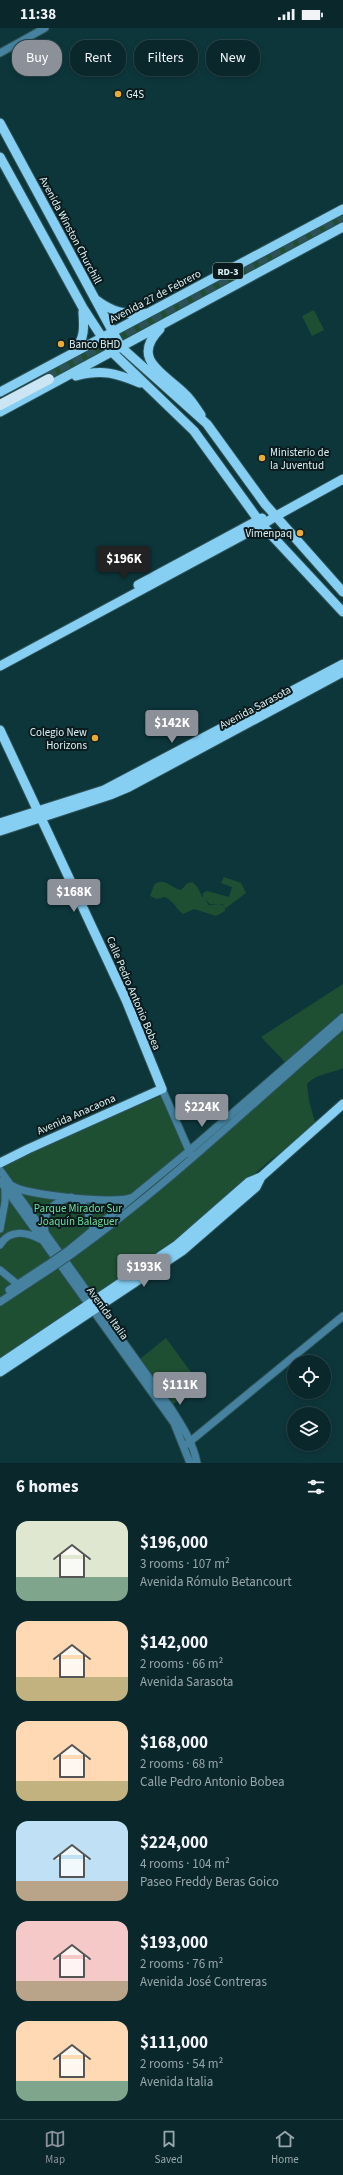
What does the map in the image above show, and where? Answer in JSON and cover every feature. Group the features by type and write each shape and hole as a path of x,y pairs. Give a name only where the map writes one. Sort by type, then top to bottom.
{"highway":[{"path":"0,400 48,377 0,405"}],"main road":[{"name":"Avenida Winston Churchill","path":"0,123 112,333 121,347 207,424"},
{"path":"0,158 82,308 101,339 143,384 194,431 260,522 343,612"},
{"name":"Avenida 27 de Febrero","path":"0,392 343,209"},
{"name":"RD-3","path":"0,412 343,227"},
{"path":"93,297 103,305 119,312 136,314 150,313"},
{"path":"72,354 81,342 84,334 82,308"},
{"path":"165,323 148,344 149,357 152,364 187,395 276,516 343,592"},
{"path":"64,378 94,371 106,372 143,384"},
{"path":"0,660 260,522 276,516 343,479"},
{"path":"0,666 260,522"},
{"name":"Avenida Sarasota","path":"0,831 104,790 343,664"},
{"name":"Avenida Sarasota","path":"0,823 40,814 129,787 343,672"},
{"name":"Calle Pedro Antonio Bobea","path":"0,730 126,1000 162,1089"},
{"name":"Avenida Anacaona","path":"0,1163 162,1089"},
{"path":"0,1364 182,1251 256,1187 261,1177 343,1104"},
{"path":"0,1372 93,1306"}],"street":[{"path":"0,53 45,28"},
{"path":"0,1297 49,1267 95,1234 275,1080 343,1017"},
{"path":"275,1080 343,1025"},
{"name":"Calle Pedro Antonio Bobea","path":"162,1089 190,1154"},
{"path":"95,1234 139,1193 190,1154"},
{"name":"Avenida Italia","path":"0,1170 4,1183 93,1306 174,1423 197,1463"},
{"path":"4,1183 22,1191 70,1197 123,1201 139,1193"},
{"path":"0,1229 6,1197 4,1183"},
{"path":"70,1197 86,1207 95,1234"},
{"path":"0,1245 8,1236 22,1233 29,1233 44,1238 44,1222 48,1209 58,1202 70,1197"},
{"path":"0,1270 20,1286"},
{"path":"0,1302 20,1286"},
{"path":"186,1443 343,1316"},
{"name":"Avenida Italia","path":"186,1443 190,1463"}],"green space":[{"path":"343,211 343,225 52,382 46,371"},
{"path":"314,310 324,330 312,336 302,316"},
{"path":"224,877 241,883 246,893 226,908 225,907 225,911 216,916 194,909 183,914 171,901 165,897 157,899 150,896 154,885 157,883 164,882 181,890 191,882 195,885 203,898 203,893 207,891 229,897 232,887 221,883","holes":["204,899 210,904 220,904 209,905"]},
{"path":"343,984 343,1011 285,1062 261,1037"},
{"name":"Parque Mirador Sur Joaquín Balaguer","path":"343,1028 343,1068 319,1076 307,1084 309,1101 316,1126 269,1161 173,1245 0,1361 0,1168 44,1145 161,1096 191,1160"},
{"path":"166,1338 199,1383 170,1407 136,1362"}],"tunnel":[{"path":"46,375 343,215"}],"place":[{"name":"G4S","path":"118,94"},
{"name":"Banco BHD","path":"61,344"},
{"name":"Ministerio de la Juventud","path":"262,458"},
{"name":"Vimenpaq","path":"300,533"},
{"name":"Colegio New Horizons","path":"95,738"}]}
